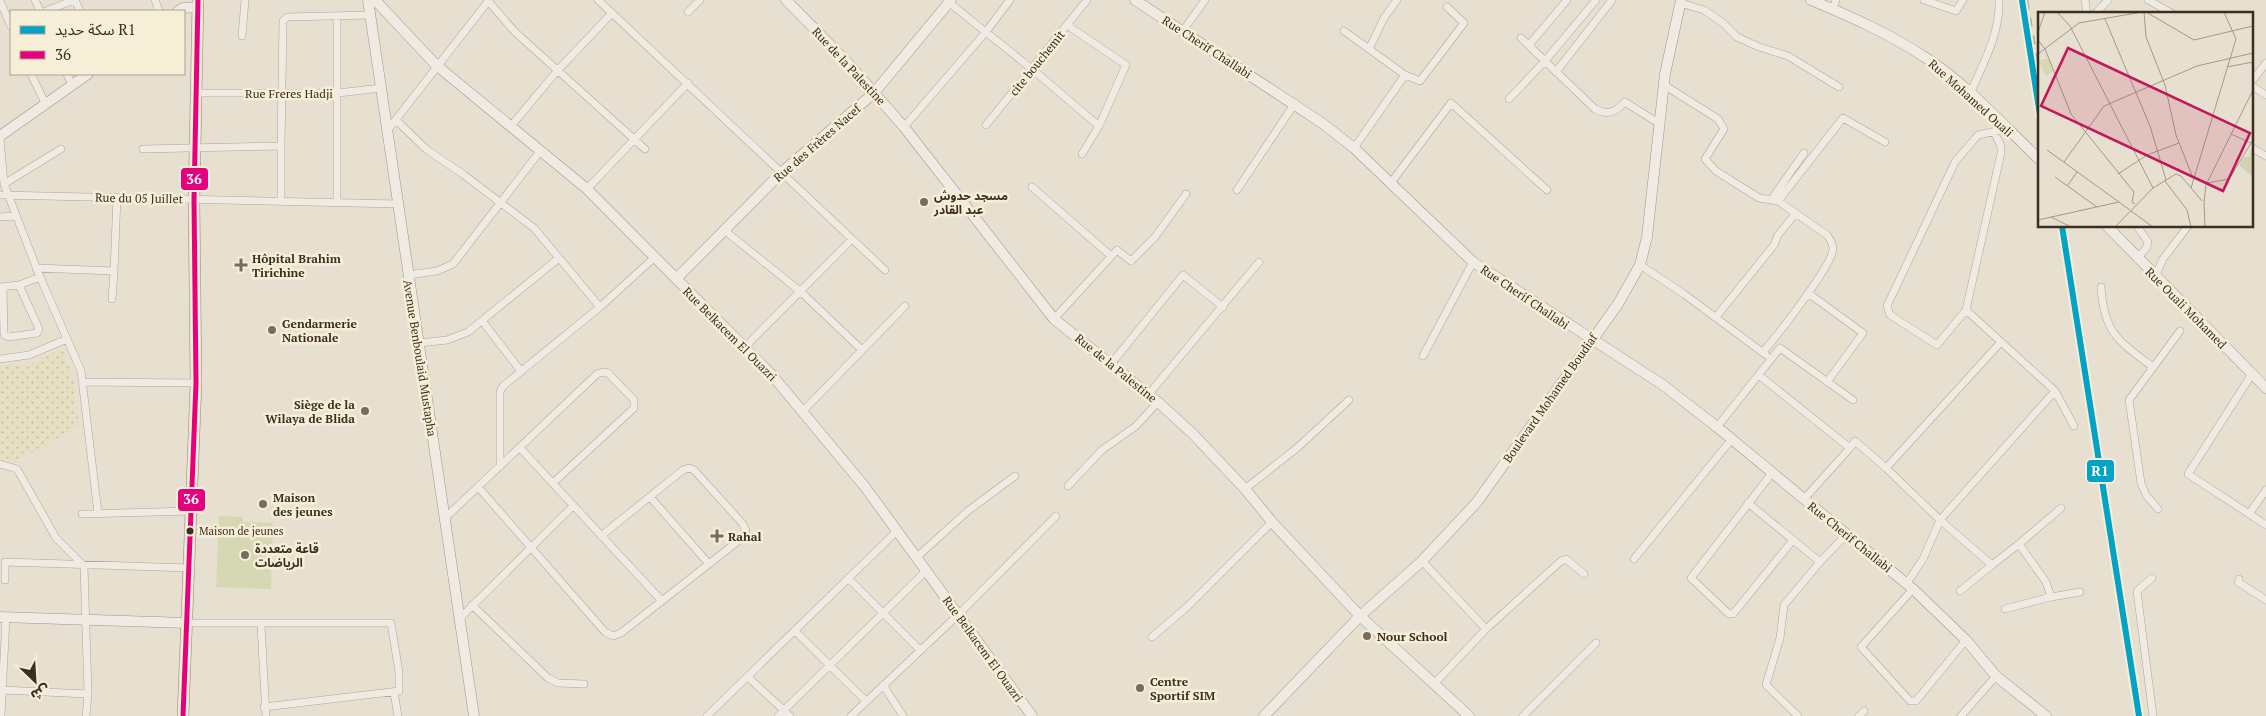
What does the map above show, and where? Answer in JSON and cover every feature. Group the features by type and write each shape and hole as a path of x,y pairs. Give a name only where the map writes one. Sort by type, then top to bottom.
{"main road":[{"path":"183,716 196,384 194,200 198,3"}],"street":[{"path":"48,10 64,2 74,0"},
{"path":"242,36 245,0"},
{"name":"Avenue Benboulaid Mustapha","path":"368,0 474,716"},
{"name":"Rue Belkacem El Ouazri","path":"375,0 436,65 587,189 745,347 803,411 917,557 1032,716"},
{"path":"598,0 884,270"},
{"path":"688,12 700,0"},
{"name":"Rue de la Palestine","path":"786,0 904,127 1054,319 1158,402 1193,434 1360,616 1469,716"},
{"path":"904,127 985,33 1010,0"},
{"name":"cite bouchemit","path":"986,125 1087,0"},
{"name":"Rue Cherif Challabi","path":"1135,0 1295,103 1354,148 1473,262 1663,386 1717,427 1910,586 1966,640 1996,676 2046,716"},
{"path":"1182,32 1204,0"},
{"path":"1370,47 1384,18 1397,0"},
{"path":"1529,46 1567,0"},
{"path":"1509,99 1545,61 1596,0"},
{"path":"1556,72 1612,0"},
{"name":"Rue Mohamed Ouali","path":"1811,0 1834,5 1925,57 1970,94 2038,158"},
{"path":"1924,0 1956,11 1963,0"},
{"path":"1970,94 1994,39 2000,19 1999,0"},
{"path":"2097,12 2108,0"},
{"path":"2148,0 2169,12"},
{"path":"0,1 10,25"},
{"path":"387,131 436,65 489,1 515,32 645,149"},
{"path":"948,1 1099,126"},
{"name":"Rue des Frères Nacef","path":"676,279 782,172 874,93 948,1"},
{"path":"1681,2 1704,10 1723,22 1737,38 1788,56 1839,87"},
{"name":"Boulevard Mohamed Boudiaf","path":"1264,716 1360,616 1422,561 1477,502 1590,340 1618,304 1640,265 1647,237 1664,85 1681,2"},
{"path":"179,10 198,3"},
{"path":"1344,31 1370,47 1405,75 1420,81 1464,23 1447,8"},
{"path":"511,126 557,71 612,12"},
{"path":"281,202 282,21 287,17 371,15"},
{"path":"337,16 337,203"},
{"path":"1067,25 1126,65 1099,126 1082,154"},
{"path":"1521,38 1596,109 1604,114 1614,112 1625,102 1660,124"},
{"path":"2254,78 2266,63"},
{"path":"32,75 44,103"},
{"path":"67,75 72,85"},
{"path":"87,75 44,103 0,137 4,195 16,216 83,382 98,514"},
{"path":"1354,148 1405,75"},
{"path":"587,189 635,141 688,83"},
{"path":"1664,85 1718,119 1724,130 1705,159 1716,171 1759,198 1775,201 1796,213 1827,235 1832,243 1831,256 1808,293 1763,352"},
{"path":"2254,87 2266,96"},
{"name":"Rue Freres Hadji","path":"196,93 338,93 381,88"},
{"path":"1237,190 1295,103"},
{"path":"1390,184 1452,103 1547,190"},
{"path":"1775,201 1843,118 1884,142"},
{"path":"396,120 426,149 501,202 534,228 600,307"},
{"path":"1994,132 2001,146 2001,154 1966,310 1937,345 1890,315 1887,306 1955,162 1978,135 2006,129"},
{"path":"143,149 281,146"},
{"path":"4,184 60,149"},
{"path":"408,275 438,271 453,264 541,150"},
{"path":"1775,201 1804,153"},
{"path":"1032,187 1111,256"},
{"path":"1054,319 1117,250 1131,261 1155,236 1186,194"},
{"name":"Rue du 05 Juillet","path":"4,195 398,204"},
{"path":"112,299 117,198"},
{"path":"1716,317 1774,245 1778,235 1796,213"},
{"path":"0,218 16,216"},
{"name":"Rue Ouali Mohamed","path":"2109,228 2137,259 2266,388"},
{"path":"2137,259 2148,247 2148,242 2138,228"},
{"path":"2155,277 2163,260 2187,228"},
{"path":"724,230 800,292 862,350"},
{"path":"745,347 852,239"},
{"path":"500,466 500,392 507,381 600,307 655,257"},
{"path":"419,343 458,337 482,322 559,258"},
{"path":"1148,395 1259,262"},
{"path":"1423,356 1473,262"},
{"path":"1640,265 1716,317 1772,359"},
{"path":"36,268 114,271"},
{"path":"1111,364 1183,275 1223,307"},
{"path":"19,285 39,329 37,333 8,337 4,335 1,287 19,285 40,277"},
{"path":"2101,287 2102,302 2111,330 2124,345 2153,367"},
{"path":"1808,293 1863,333 1827,382"},
{"path":"803,411 905,306"},
{"path":"1966,310 2056,391 2074,426"},
{"path":"482,322 520,370"},
{"path":"2158,509 2146,495 2141,483 2129,400 2180,331"},
{"path":"0,359 29,356 67,339"},
{"path":"1886,468 2002,342"},
{"path":"1717,427 1760,376 1780,348 1853,400"},
{"path":"445,518 600,373 608,373 634,400 635,406 632,411 553,484"},
{"path":"2252,374 2188,474 2266,525"},
{"path":"1760,376 1850,448"},
{"path":"83,382 196,384"},
{"path":"1966,640 1916,700 1910,701 1861,647 1910,586 1940,520 2056,391"},
{"path":"1245,489 1297,448 1349,400"},
{"path":"1068,486 1102,450 1136,426 1158,402"},
{"path":"1634,559 1731,440"},
{"path":"1804,499 1855,441 1940,520 1992,565"},
{"path":"520,448 662,601"},
{"path":"0,464 17,469 56,538 84,566 88,694 86,716"},
{"path":"478,487 609,635 621,633 744,536 743,524 692,468 683,470 601,536"},
{"path":"1772,473 1691,576 1693,581 1729,614 1734,613 1793,540"},
{"path":"917,557 969,510 1015,476"},
{"path":"2248,514 2266,490"},
{"path":"650,497 708,564"},
{"path":"2258,501 2266,506"},
{"path":"1748,503 1820,562"},
{"path":"459,619 573,506"},
{"path":"1960,591 2061,508"},
{"path":"82,514 192,511"},
{"path":"850,716 959,614 1056,516"},
{"path":"1152,637 1187,607 1272,522"},
{"path":"707,716 896,531"},
{"path":"1798,716 1768,688 1766,682 1780,638 1784,605 1820,562 1846,535"},
{"path":"2019,544 2046,582 2051,597"},
{"path":"1433,685 1486,629 1563,560 1566,559 1584,574"},
{"path":"1422,561 1486,629"},
{"path":"5,580 5,562 190,568"},
{"path":"778,716 927,570"},
{"path":"848,578 920,650"},
{"path":"2152,578 2137,591 2153,716"},
{"path":"2238,579 2238,582 2266,600"},
{"path":"2005,610 2051,597 2080,592"},
{"path":"472,605 533,667 548,678 558,683 584,684"},
{"path":"1,716 3,617 261,625 391,624 399,672 399,691 264,707"},
{"path":"261,625 264,707 266,716"},
{"path":"795,631 866,701"},
{"path":"1522,716 1596,643"},
{"path":"1961,716 1996,676"},
{"path":"748,677 790,716"},
{"path":"883,685 903,716"},
{"path":"2,690 88,694"},
{"path":"394,692 398,716"}],"shaded area":[{"path":"62,348 73,377 79,426 15,462 0,458 0,364 29,365"}],"green space":[{"name":"قاعة متعددة الرياضات","path":"219,516 243,517 243,522 273,523 271,589 216,587"}],"railway":[{"path":"2027,0 2038,66"},
{"path":"2062,228 2139,716"}],"rail line":[{"name":"R1","path":"2022,0 2038,102"},
{"name":"R1","path":"2062,228 2139,716"}],"transit line":[{"name":"36","path":"183,716 196,383 194,200 198,0"}],"place":[{"name":"مسجد حدوش عبد القادر","path":"924,202"},
{"name":"Hôpital Brahim Tirichine","path":"241,265"},
{"name":"Gendarmerie Nationale","path":"272,330"},
{"name":"Siège de la Wilaya de Blida","path":"365,411"},
{"name":"Maison des jeunes","path":"263,504"},
{"name":"Maison de jeunes","path":"190,531"},
{"name":"Rahal","path":"717,536"},
{"name":"قاعة متعددة الرياضات","path":"245,555"},
{"name":"Nour School","path":"1367,636"},
{"name":"Centre Sportif SIM","path":"1140,688"}]}
